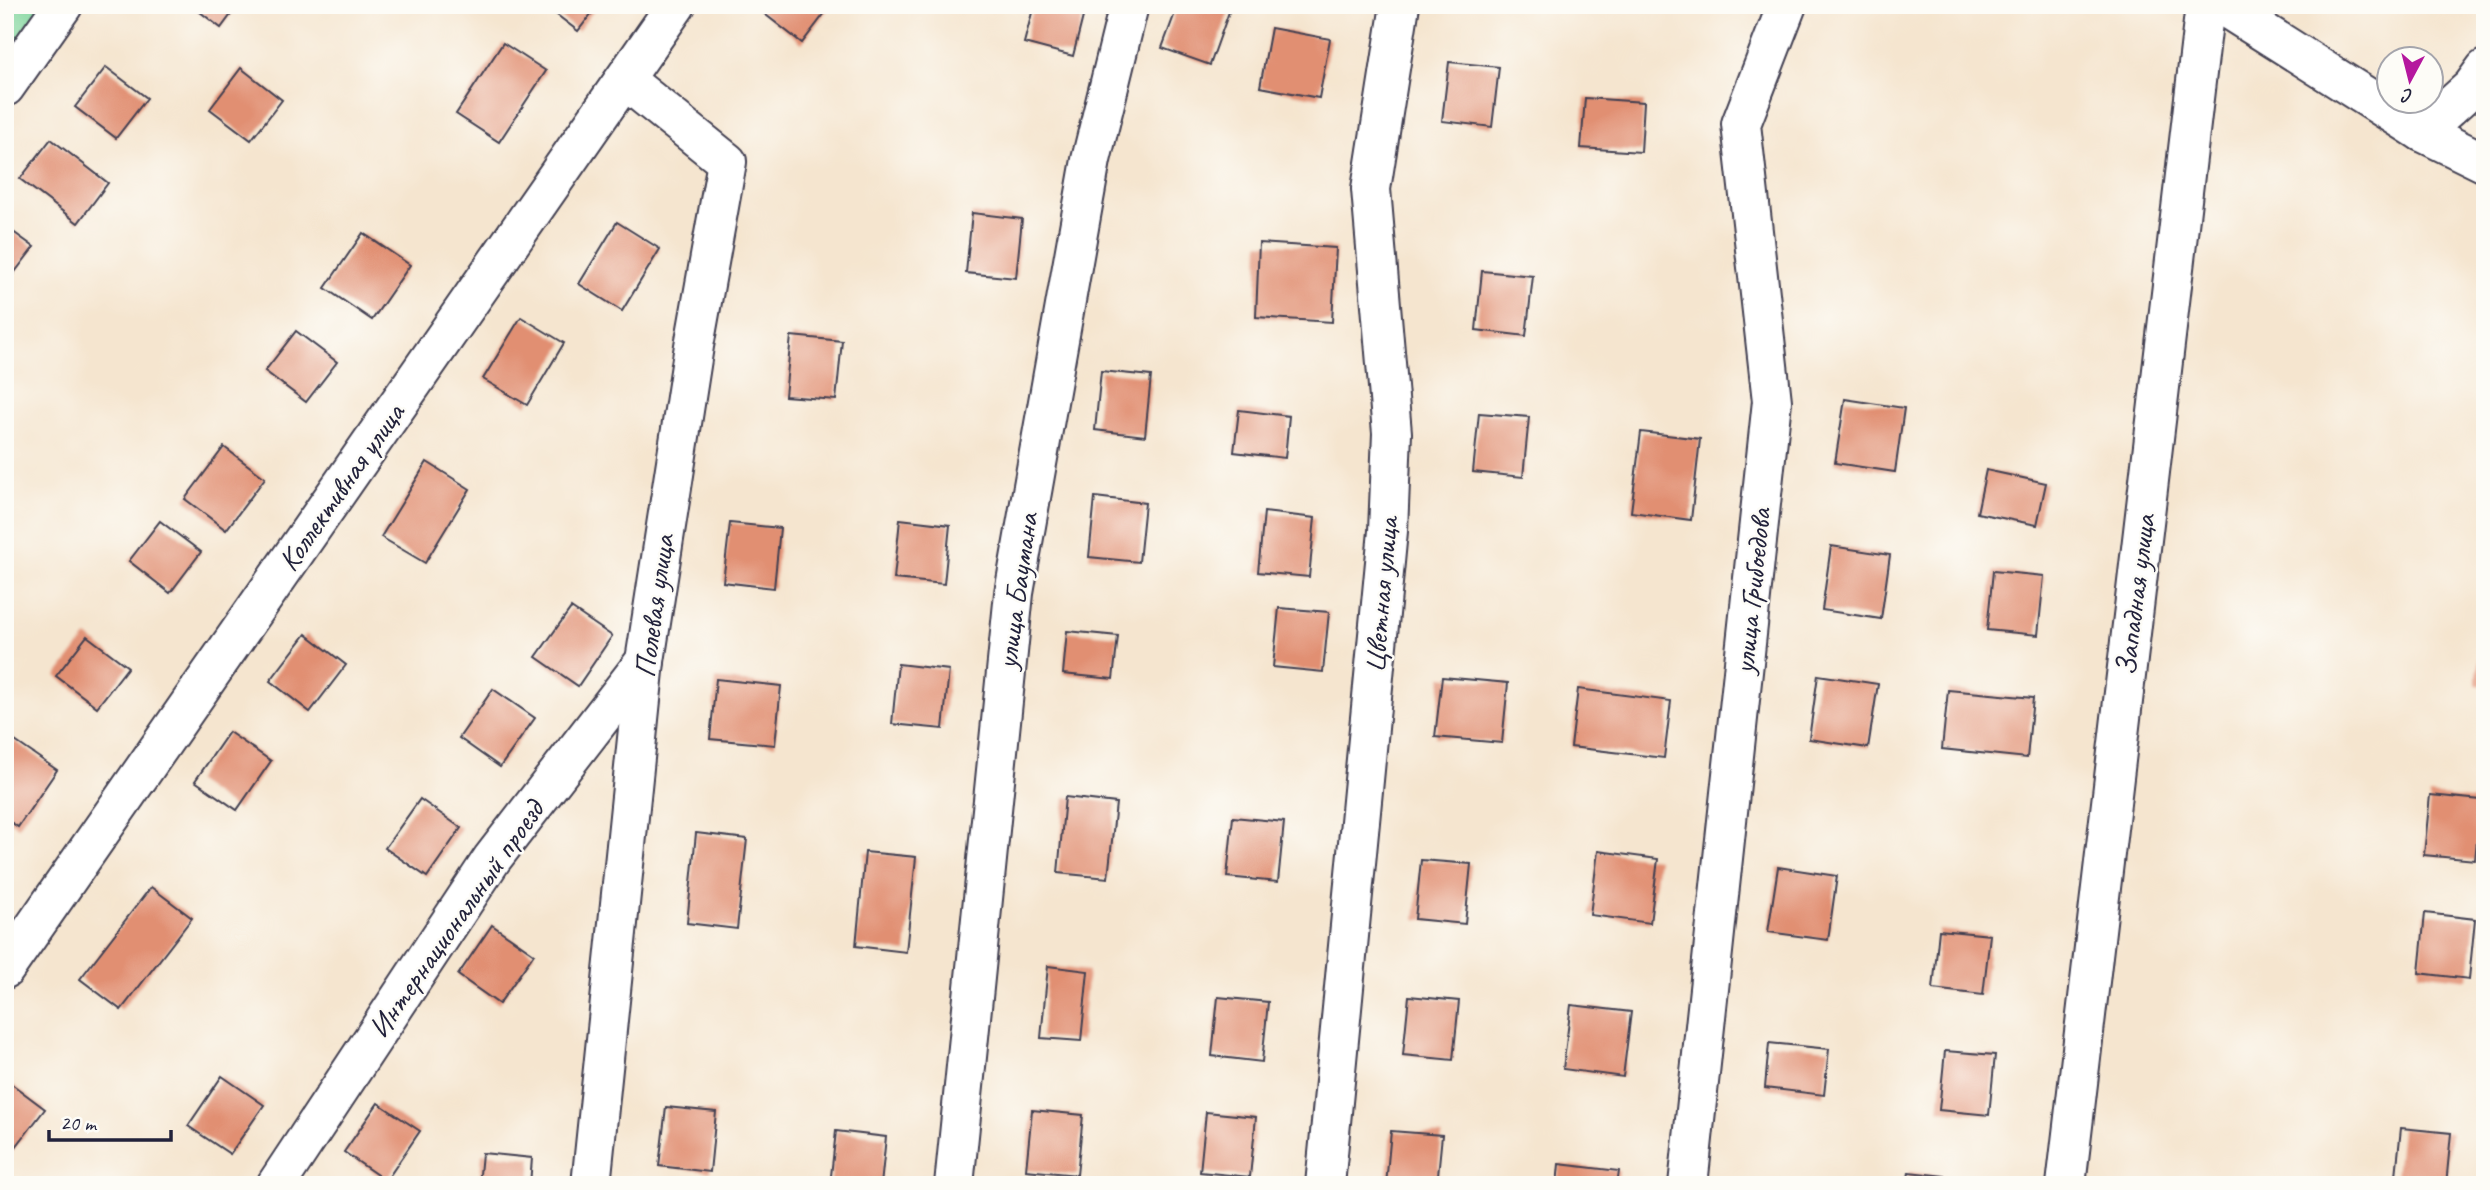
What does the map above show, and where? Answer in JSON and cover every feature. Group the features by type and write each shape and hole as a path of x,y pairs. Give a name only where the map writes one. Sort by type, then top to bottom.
{"main road":[{"path":"5,87 63,5"},
{"name":"Коллективная улица","path":"5,969 677,5"},
{"name":"улица Баумана","path":"954,1185 1014,593 1091,160 1129,5"},
{"name":"Цветная улица","path":"1325,1185 1388,531 1392,433 1371,189 1400,5"},
{"name":"улица Грибоедова","path":"1688,1185 1772,401 1741,124 1787,5"},
{"name":"Западная улица","path":"2066,1185 2205,5"},
{"path":"2221,5 2422,132 2485,163"},
{"path":"2422,132 2472,88 2485,69"},
{"name":"Полевая улица","path":"591,1185 645,661 694,346 727,162 625,80"},
{"name":"Интернациональный проезд","path":"276,1185 492,859 645,661"}],"green space":[{"path":"5,5 63,5 5,84"}],"building":[{"path":"191,5 238,5 221,28"},
{"path":"544,5 598,5 578,31"},
{"path":"753,5 831,5 802,43"},
{"path":"1034,5 1086,5 1073,56 1024,43"},
{"path":"1178,5 1221,5 1230,9 1210,65 1162,48"},
{"path":"1271,28 1330,39 1319,98 1260,87"},
{"path":"503,43 546,71 499,142 456,114"},
{"path":"1449,62 1499,67 1492,127 1442,121"},
{"path":"106,67 147,98 116,138 75,107"},
{"path":"241,68 282,100 251,140 210,109"},
{"path":"1585,98 1644,102 1641,152 1581,148"},
{"path":"51,139 108,183 78,223 20,179"},
{"path":"972,213 1022,219 1016,278 966,273"},
{"path":"617,222 660,249 622,311 579,284"},
{"path":"5,226 34,247 5,285"},
{"path":"363,233 410,265 372,320 325,288"},
{"path":"1259,243 1336,248 1332,322 1256,317"},
{"path":"1482,271 1533,276 1526,336 1476,330"},
{"path":"521,317 564,343 527,405 483,379"},
{"path":"296,331 337,362 306,402 265,371"},
{"path":"791,336 842,341 836,400 785,396"},
{"path":"1101,371 1151,376 1145,436 1095,430"},
{"path":"1845,399 1904,408 1895,472 1835,463"},
{"path":"1239,410 1289,416 1285,458 1234,452"},
{"path":"1479,413 1529,417 1523,477 1473,472"},
{"path":"1641,432 1700,439 1691,520 1631,512"},
{"path":"224,447 265,478 226,530 185,499"},
{"path":"427,462 470,489 425,563 381,537"},
{"path":"1986,470 2046,483 2037,525 1977,513"},
{"path":"1095,497 1145,503 1139,562 1089,557"},
{"path":"1264,512 1315,518 1309,577 1258,572"},
{"path":"900,519 950,525 944,584 894,579"},
{"path":"160,521 201,552 170,593 129,561"},
{"path":"730,523 780,528 774,588 723,582"},
{"path":"1831,546 1890,555 1881,619 1822,610"},
{"path":"1993,571 2044,576 2038,635 1987,630"},
{"path":"571,608 612,636 578,686 536,657"},
{"path":"1279,608 1329,612 1323,672 1273,667"},
{"path":"2483,621 2485,622 2485,686 2476,685"},
{"path":"1067,631 1118,636 1113,679 1063,674"},
{"path":"306,634 346,665 310,712 270,681"},
{"path":"87,636 128,667 97,707 56,676"},
{"path":"898,664 949,670 943,729 892,724"},
{"path":"1818,675 1878,684 1868,748 1809,739"},
{"path":"1442,677 1508,683 1502,743 1435,737"},
{"path":"716,679 781,686 775,745 710,739"},
{"path":"493,689 535,718 500,767 459,738"},
{"path":"1578,689 1671,701 1664,758 1571,747"},
{"path":"1948,690 2033,698 2027,758 1942,749"},
{"path":"229,732 271,761 237,810 195,781"},
{"path":"15,741 57,770 18,827 5,818 5,755"},
{"path":"2430,795 2481,800 2475,860 2424,855"},
{"path":"1065,797 1116,803 1108,878 1058,873"},
{"path":"420,799 461,828 427,877 385,848"},
{"path":"1233,817 1284,822 1278,882 1227,877"},
{"path":"696,833 747,839 737,929 687,923"},
{"path":"1598,851 1658,859 1650,923 1590,915"},
{"path":"865,852 916,857 906,952 856,946"},
{"path":"1421,860 1471,864 1465,924 1415,919"},
{"path":"1778,867 1837,876 1828,940 1768,932"},
{"path":"151,887 192,918 121,1010 80,979"},
{"path":"2425,913 2475,919 2469,979 2419,973"},
{"path":"492,925 534,954 499,1004 458,975"},
{"path":"1939,930 1990,935 1983,995 1933,989"},
{"path":"1048,966 1088,971 1081,1041 1041,1038"},
{"path":"1409,996 1459,1001 1453,1060 1403,1055"},
{"path":"1218,997 1268,1002 1262,1062 1212,1056"},
{"path":"1571,1005 1631,1012 1623,1077 1563,1069"},
{"path":"1769,1043 1829,1049 1824,1095 1765,1088"},
{"path":"1945,1051 1995,1055 1989,1115 1939,1110"},
{"path":"222,1076 264,1105 230,1154 188,1126"},
{"path":"5,1079 45,1109 5,1161"},
{"path":"378,1103 420,1131 386,1181 344,1152"},
{"path":"666,1107 716,1112 710,1172 659,1166"},
{"path":"1032,1110 1083,1115 1077,1175 1026,1170"},
{"path":"1206,1112 1256,1117 1250,1177 1200,1172"},
{"path":"2401,1128 2451,1133 2446,1185 2395,1185"},
{"path":"836,1131 886,1137 881,1185 830,1185"},
{"path":"1391,1131 1442,1135 1437,1185 1386,1185"},
{"path":"482,1153 532,1158 530,1185 479,1185"},
{"path":"1559,1164 1619,1171 1617,1185 1557,1185"},
{"path":"1909,1172 1979,1180 1979,1185 1907,1185"}]}
